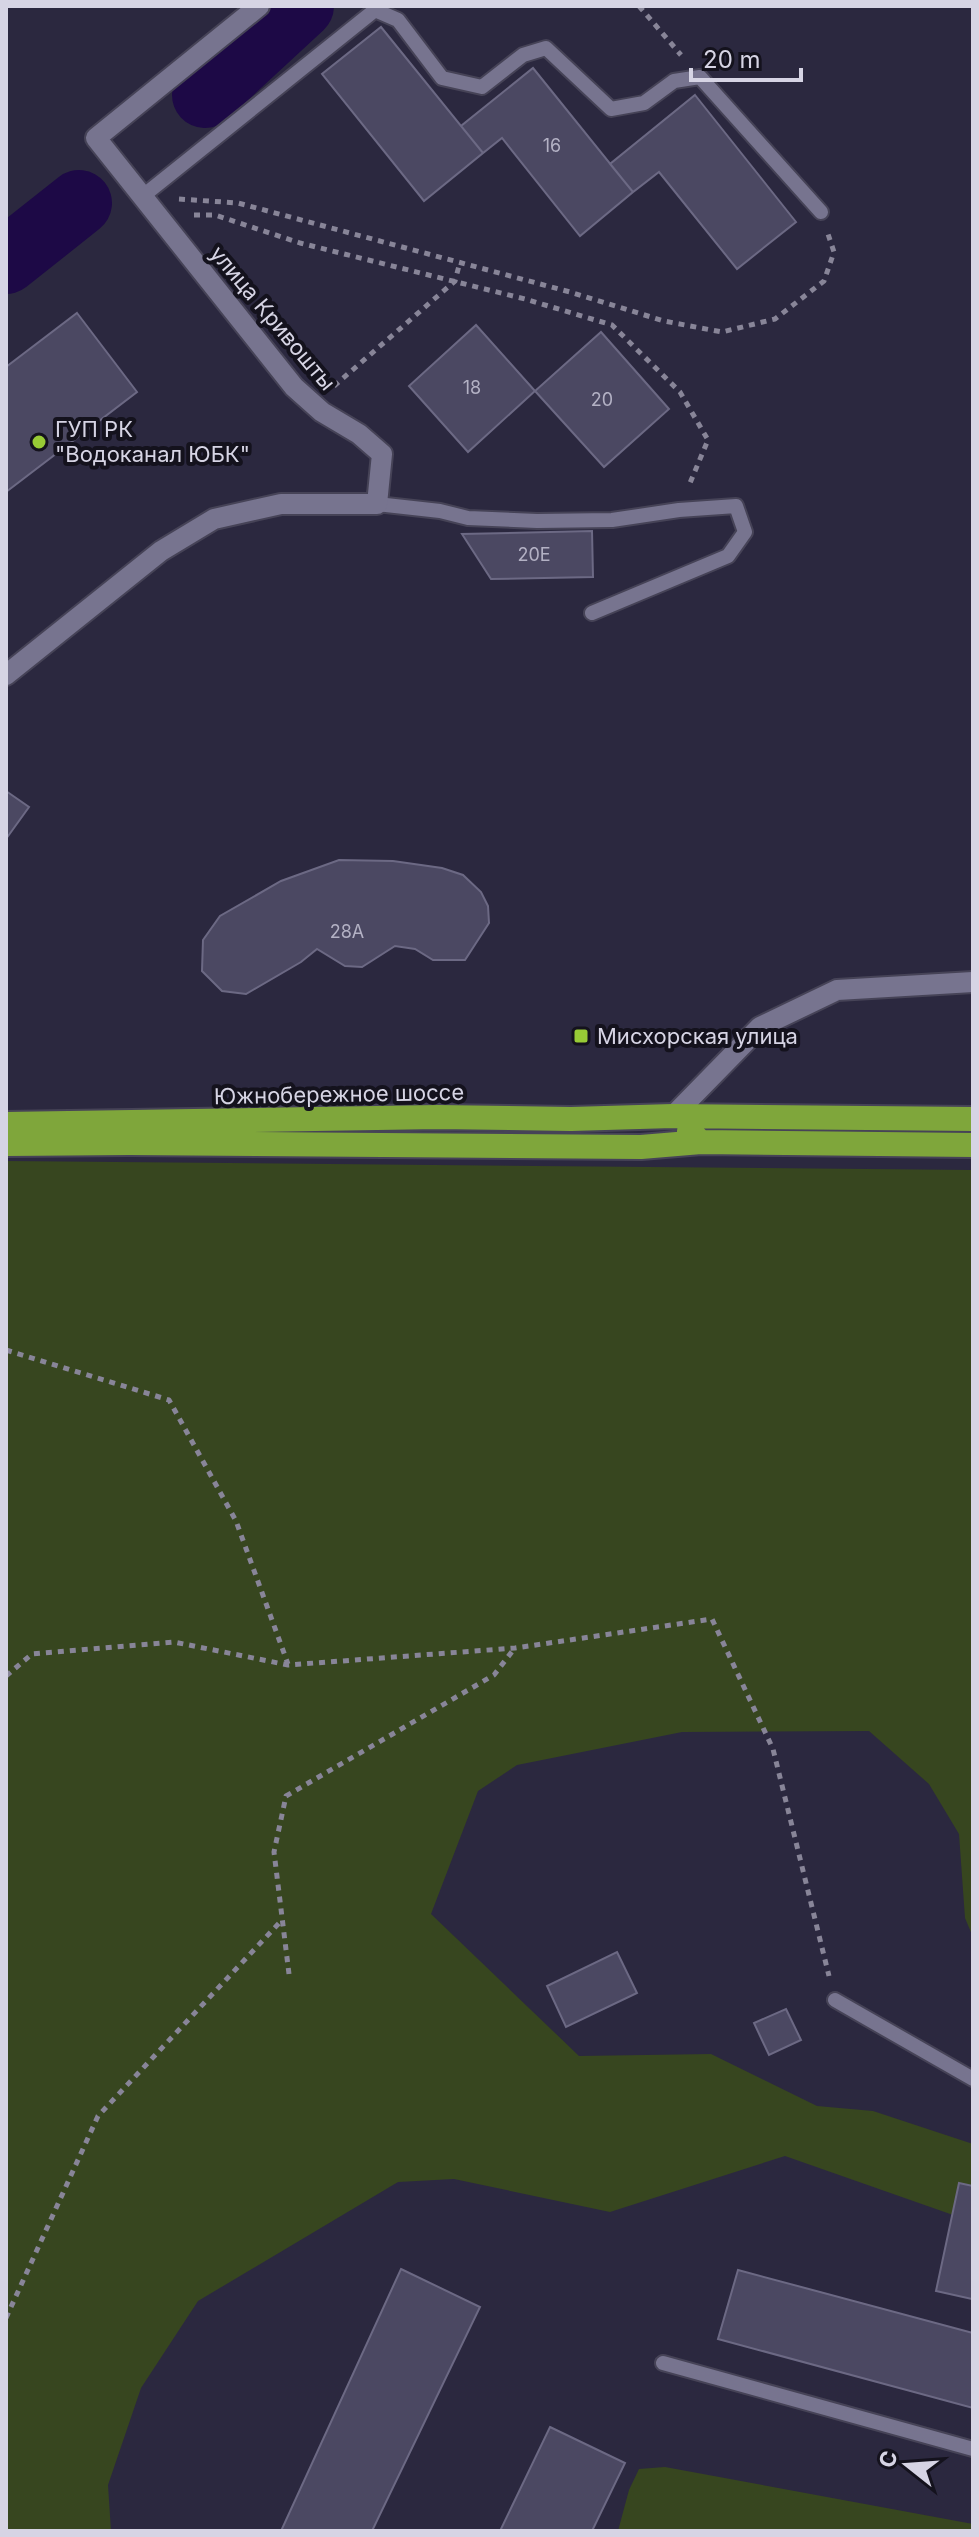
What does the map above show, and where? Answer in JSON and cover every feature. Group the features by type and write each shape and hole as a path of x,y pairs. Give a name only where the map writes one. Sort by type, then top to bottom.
{"highway":[{"path":"641,1147 673,1116 701,1142"},
{"name":"Южнобережное шоссе","path":"6,1124 438,1117 973,1119"},
{"path":"6,1144 641,1147 701,1142 973,1145"}],"street":[{"name":"улица Кривошты","path":"259,6 96,138 294,387 322,412 359,434 382,454 377,504"},
{"path":"6,675 161,551 214,519 281,504 377,504"},
{"path":"673,1116 760,1027 837,990 973,982"}],"lane":[{"path":"143,196 375,10 398,20 442,78 482,87 523,55 546,48 611,109 644,103 674,81 700,77 821,212"},
{"path":"377,504 440,511 468,518 537,521 612,520 679,510 736,506 745,532 728,556 592,613"},
{"path":"835,2000 973,2079"},
{"path":"663,2363 973,2449"}],"path":[{"path":"639,6 700,77"},
{"path":"143,196 238,203 570,292 664,321 722,332 775,319 824,281 834,252 821,212"},
{"path":"159,216 215,215 300,243 525,299 612,325 680,392 708,440 679,510"},
{"path":"313,404 455,281 460,262"},
{"path":"6,1350 169,1400 236,1521 288,1665"},
{"path":"6,1676 32,1654 174,1642 288,1665 515,1648 712,1619 773,1749 835,2000"},
{"path":"289,1974 274,1852 286,1796 494,1675 515,1648"},
{"path":"6,2318 98,2116 282,1920"}],"green space":[{"path":"6,1161 973,1170 973,1937 965,1918 959,1834 929,1784 869,1731 682,1732 517,1765 478,1791 431,1914 579,2056 711,2054 817,2106 873,2111 973,2144 973,2222 785,2156 610,2212 454,2179 398,2182 198,2301 141,2388 108,2485 111,2531 6,2531"},
{"path":"665,2467 973,2524 973,2531 618,2531 629,2490 639,2469"}],"building":[{"path":"381,27 483,153 424,201 322,74"},
{"path":"533,68 633,192 580,236 502,138 483,153 461,126"},
{"path":"695,95 796,222 737,269 659,172 633,192 610,164"},
{"name":"ГУП РК \"Водоканал ЮБК\"","path":"77,313 137,392 6,492 6,367"},
{"path":"476,325 535,391 468,452 409,386"},
{"path":"601,332 669,409 604,467 535,391"},
{"path":"592,531 593,577 491,579 462,534"},
{"path":"6,791 29,807 6,839"},
{"path":"339,860 393,861 442,868 463,875 481,892 488,906 489,923 465,960 433,960 415,949 395,946 362,967 345,966 317,949 301,962 246,994 222,991 202,971 203,940 220,916 281,881"},
{"path":"617,1952 637,1993 566,2027 547,1986"},
{"path":"786,2009 801,2040 769,2055 754,2023"},
{"path":"959,2183 973,2186 972,2299 936,2291"},
{"path":"401,2269 480,2307 372,2531 281,2531"},
{"path":"738,2270 973,2333 973,2408 718,2339"},
{"path":"550,2427 625,2463 592,2531 500,2531"}],"waterway":[{"path":"205,95 301,6"},
{"path":"6,261 79,203"}],"place":[{"name":"ГУП РК \"Водоканал ЮБК\"","path":"39,442"},
{"name":"Мисхорская улица","path":"581,1036"}]}
